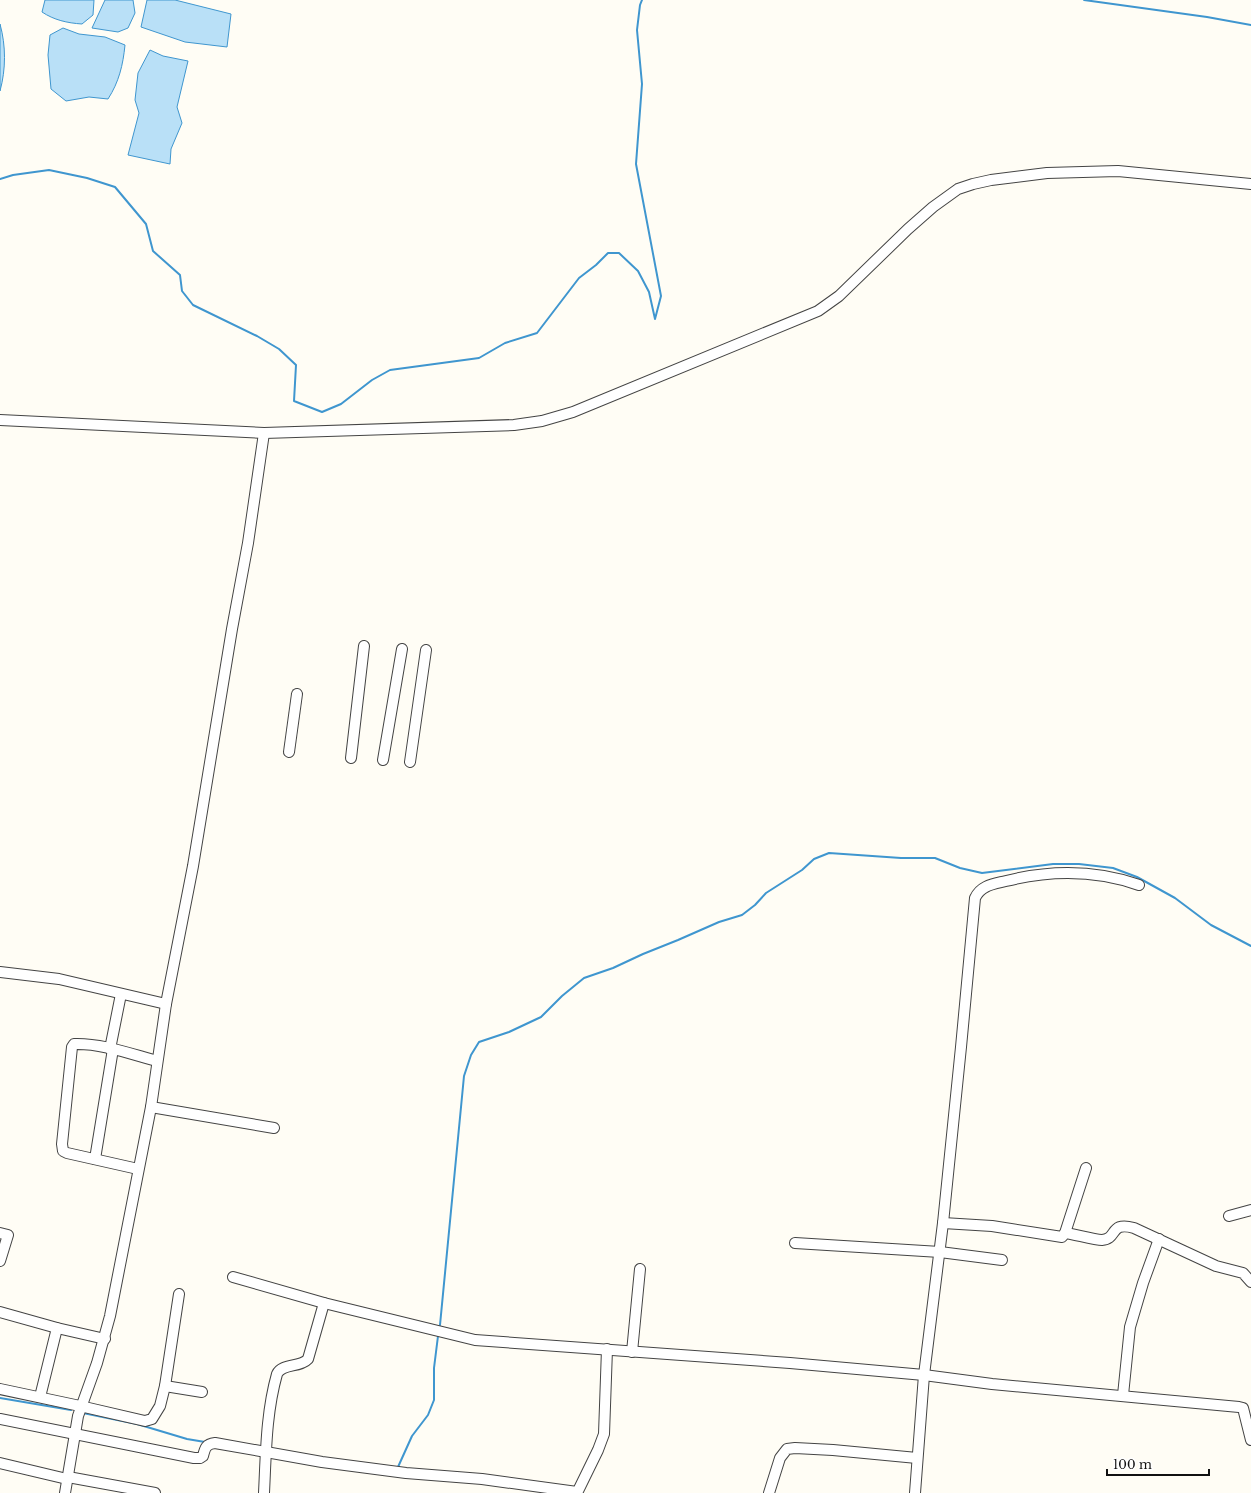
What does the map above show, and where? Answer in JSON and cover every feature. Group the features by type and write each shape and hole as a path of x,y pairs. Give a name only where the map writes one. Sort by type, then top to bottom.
{"street":[{"path":"0,420 264,433 514,425 542,421 573,412 818,311 839,296 908,229 933,207 958,189 973,184 1012,177 1047,173 1111,171 1251,184"},
{"path":"65,1493 80,1406 104,1339 110,1316 151,1107 166,1004 193,866 232,629 248,543 264,433"},
{"path":"351,758 364,646"},
{"path":"383,760 402,649"},
{"path":"410,762 426,650"},
{"path":"289,752 297,694"},
{"path":"915,1493 924,1375 940,1252 962,1047 974,901 976,894 981,889 990,885 1021,877 1049,873 1105,876 1122,879 1139,885"},
{"path":"0,972 59,979 166,1004"},
{"path":"95,1159 111,1049 121,994"},
{"path":"138,1169 63,1151 62,1144 72,1046 74,1044 83,1044 111,1049 157,1061"},
{"path":"151,1107 274,1128"},
{"path":"943,1223 992,1226 1060,1238 1065,1233 1086,1168"},
{"path":"1229,1216 1251,1210"},
{"path":"1065,1233 1102,1240 1109,1237 1123,1225 1134,1228 1225,1269 1243,1273 1251,1282"},
{"path":"0,1233 8,1235 0,1261"},
{"path":"1123,1395 1130,1327 1143,1283 1159,1239"},
{"path":"795,1244 940,1252 1002,1260"},
{"path":"632,1352 640,1269"},
{"path":"233,1277 324,1304 475,1340 703,1356 924,1375 992,1384 1123,1395 1247,1408 1251,1440"},
{"path":"0,1389 148,1421 154,1417 160,1406 165,1386 178,1294"},
{"path":"264,1493 266,1436 271,1396 278,1372 282,1369 305,1362 308,1359 324,1304"},
{"path":"0,1312 104,1339"},
{"path":"40,1397 57,1328"},
{"path":"0,1419 194,1458 200,1458 203,1456 206,1446 215,1443 266,1450 322,1462 406,1473 482,1479 577,1492 598,1450 604,1434 607,1349"},
{"path":"165,1386 202,1392"},
{"path":"769,1493 780,1458 787,1449 833,1450 917,1458"},
{"path":"0,1463 68,1478 149,1492"}],"water":[{"path":"45,0 94,0 93,15 82,24 61,21 42,12"},
{"path":"105,0 133,0 135,13 128,28 118,32 92,28"},
{"path":"147,0 175,0 231,14 227,47 185,42 141,27"},
{"path":"0,24 4,58 0,91"},
{"path":"63,28 79,34 105,37 125,45 120,73 108,99 89,97 66,101 51,89 48,55 50,35"},
{"path":"150,50 163,56 188,61 177,107 182,123 171,149 170,164 128,155 139,113 135,100 138,73"}],"waterway":[{"path":"0,179 13,175 49,170 87,178 115,187 146,224 153,251 180,275 182,291 193,305 257,336 279,349 296,365 294,401 322,412 341,404 372,380 390,370 479,358 505,343 537,333 579,278 596,265 608,253 619,253 638,271 649,292 655,319 661,296 636,164 642,84 637,30 642,0"},
{"path":"1084,0 1207,17 1251,25"},
{"path":"440,1325 464,1076 471,1055 479,1042 509,1032 541,1017 562,996 584,978 613,968 719,922 742,915 755,905 766,893 802,870 814,859 829,853 901,858 935,858 960,868 982,873 1053,864 1079,864 1113,868 1137,877 1175,898 1211,925 1251,946"},
{"path":"396,1467 398,1467 412,1436 428,1415 434,1400 434,1368 438,1336"},
{"path":"0,1398 71,1410"},
{"path":"83,1413 137,1424 187,1439 205,1442"}]}
